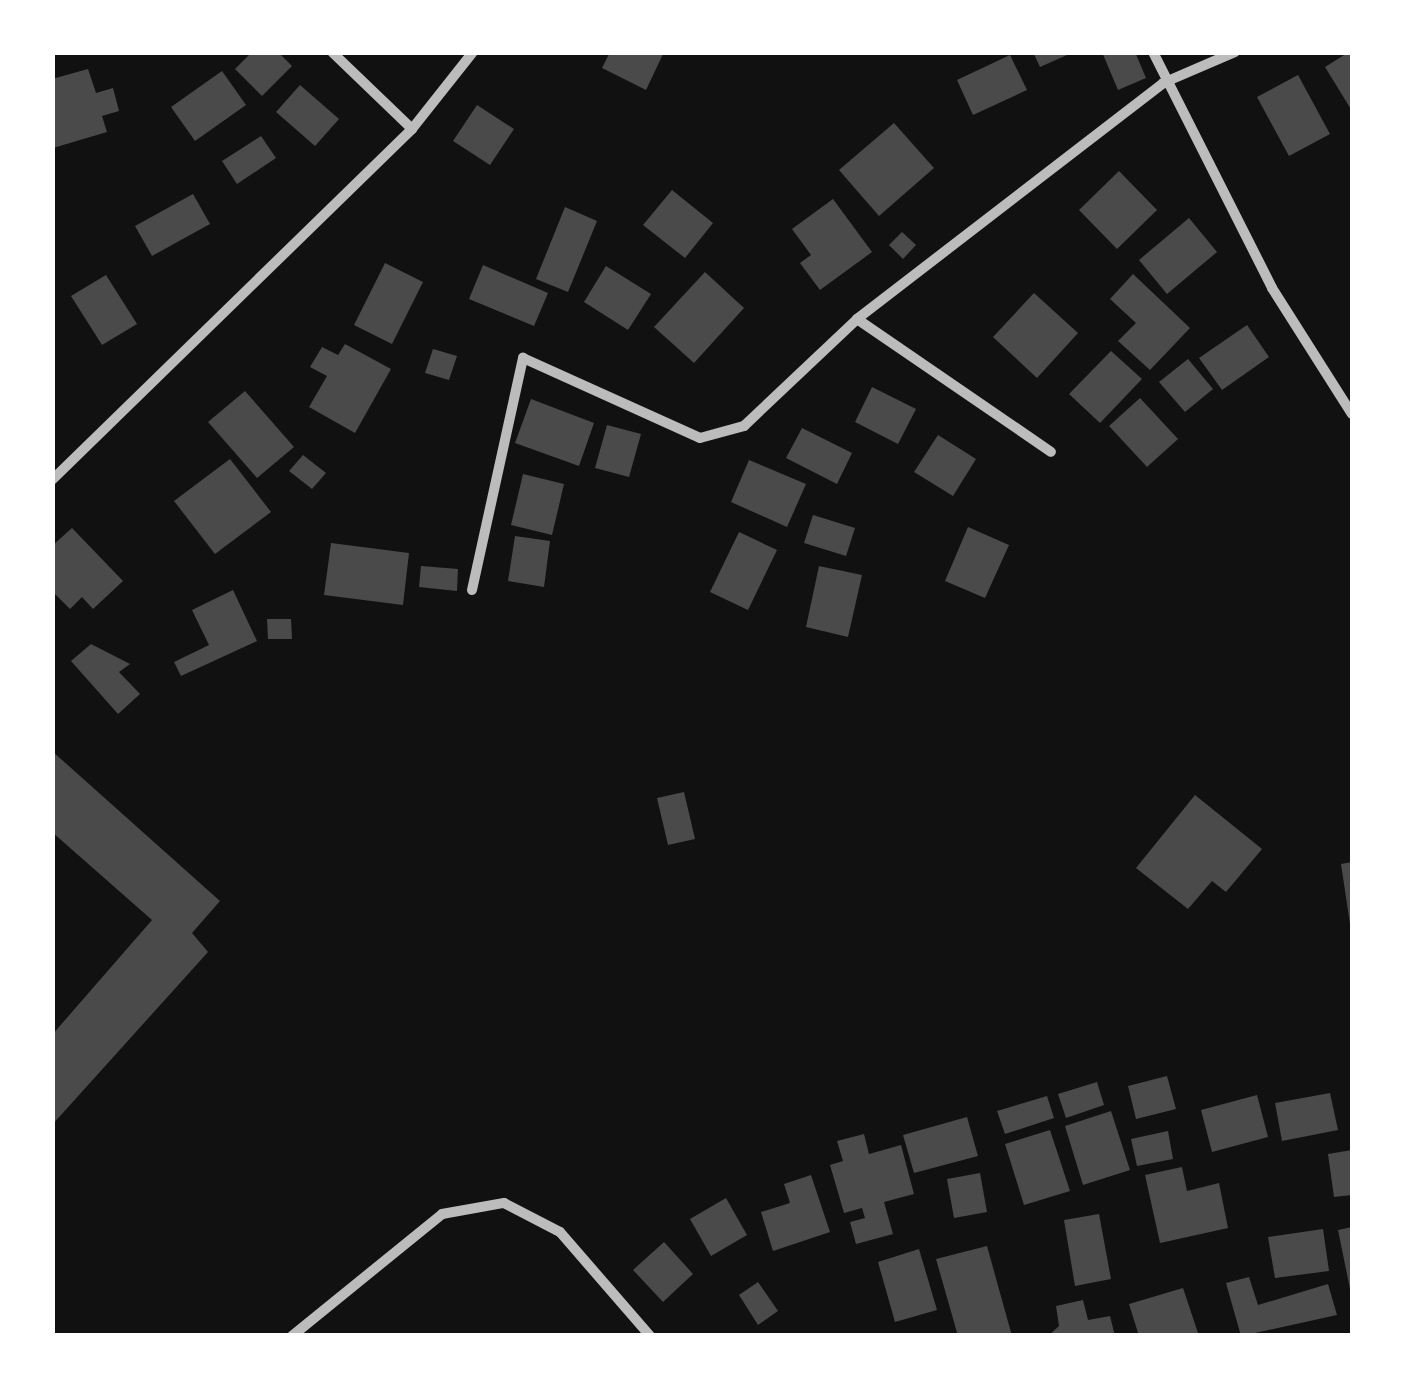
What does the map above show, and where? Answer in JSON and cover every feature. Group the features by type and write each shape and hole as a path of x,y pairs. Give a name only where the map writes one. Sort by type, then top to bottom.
{"street":[{"path":"332,52 412,129"},
{"path":"52,480 412,129 473,52"},
{"path":"1152,52 1163,83 1272,288 1352,414"},
{"path":"472,590 523,358 700,438 744,426 857,319 1163,83 1235,52"},
{"path":"857,319 1051,452"},
{"path":"292,1336 442,1214 504,1203 560,1232 650,1336"}],"building":[{"path":"252,52 278,52 292,66 262,96 235,69"},
{"path":"610,52 664,52 646,90 602,68"},
{"path":"1033,52 1074,52 1040,67"},
{"path":"1102,52 1135,52 1146,78 1118,90"},
{"path":"1352,52 1352,111 1325,67"},
{"path":"1010,55 1027,90 973,115 957,80"},
{"path":"88,69 96,93 113,88 119,111 102,116 107,132 53,148 52,79"},
{"path":"222,71 246,105 195,141 171,107"},
{"path":"1298,75 1330,134 1289,156 1257,97"},
{"path":"300,85 339,119 315,146 276,112"},
{"path":"477,105 514,129 490,165 453,141"},
{"path":"894,123 934,168 879,216 839,170"},
{"path":"261,136 276,158 237,184 222,161"},
{"path":"1119,171 1157,210 1117,249 1079,210"},
{"path":"672,190 713,223 685,258 643,225"},
{"path":"193,194 210,224 152,256 135,226"},
{"path":"833,199 872,252 820,290 800,263 811,255 792,229"},
{"path":"565,207 597,221 568,292 536,279"},
{"path":"1189,218 1217,252 1167,294 1139,260"},
{"path":"902,232 916,245 903,259 889,245"},
{"path":"385,263 423,282 392,344 354,325"},
{"path":"483,265 548,293 534,326 469,299"},
{"path":"606,266 651,294 628,330 584,302"},
{"path":"705,272 744,308 694,363 654,327"},
{"path":"1133,274 1190,328 1150,370 1118,341 1136,323 1110,299"},
{"path":"106,275 137,324 102,345 71,296"},
{"path":"1034,293 1078,333 1037,378 993,337"},
{"path":"1247,325 1269,357 1222,390 1199,358"},
{"path":"345,344 391,369 355,433 309,407 327,376 310,367 322,347 338,355"},
{"path":"433,349 457,356 449,380 425,373"},
{"path":"1111,351 1142,379 1100,423 1069,394"},
{"path":"1188,359 1213,389 1185,412 1159,382"},
{"path":"872,387 916,409 898,444 855,422"},
{"path":"245,391 294,447 257,478 208,422"},
{"path":"1140,398 1178,439 1147,467 1109,426"},
{"path":"531,399 594,423 579,466 515,443"},
{"path":"607,425 641,434 629,477 595,468"},
{"path":"802,428 852,453 837,484 786,458"},
{"path":"938,435 976,459 953,496 914,472"},
{"path":"303,455 326,473 312,489 289,471"},
{"path":"230,459 271,512 215,554 174,501"},
{"path":"749,460 806,484 787,527 731,502"},
{"path":"523,474 564,484 552,535 511,525"},
{"path":"813,515 855,528 846,556 804,543"},
{"path":"968,527 1009,545 985,598 945,581"},
{"path":"72,528 123,581 93,609 82,597 70,609 52,591 52,546"},
{"path":"739,532 777,550 748,610 710,592"},
{"path":"515,536 550,541 544,587 508,581"},
{"path":"331,543 409,553 403,605 324,595"},
{"path":"421,566 458,569 457,591 419,587"},
{"path":"819,566 862,575 848,637 806,627"},
{"path":"233,590 257,641 181,676 174,662 209,645 192,610"},
{"path":"267,619 291,619 292,639 268,639"},
{"path":"91,644 130,664 119,672 140,694 118,714 71,661"},
{"path":"52,751 220,901 192,933 208,952 52,1125 52,1035 152,920 52,832"},
{"path":"684,792 695,839 668,845 657,798"},
{"path":"1195,795 1262,849 1226,892 1212,881 1188,909 1136,868"},
{"path":"1352,862 1352,924 1350,924 1341,864"},
{"path":"1167,1076 1176,1109 1136,1119 1128,1086"},
{"path":"1097,1082 1104,1105 1066,1118 1058,1094"},
{"path":"1330,1093 1338,1130 1282,1141 1275,1103"},
{"path":"1257,1095 1268,1137 1212,1152 1201,1110"},
{"path":"1047,1096 1054,1118 1005,1134 997,1111"},
{"path":"1111,1111 1130,1170 1083,1185 1065,1126"},
{"path":"967,1117 978,1156 914,1173 903,1135"},
{"path":"1050,1130 1070,1191 1024,1205 1005,1144"},
{"path":"1168,1131 1173,1159 1137,1166 1131,1139"},
{"path":"864,1134 869,1154 901,1145 914,1194 884,1202 893,1234 856,1244 850,1222 865,1218 862,1208 844,1213 830,1165 843,1161 837,1141"},
{"path":"1352,1150 1352,1195 1334,1197 1328,1154"},
{"path":"1182,1167 1187,1191 1219,1183 1228,1228 1160,1243 1145,1175"},
{"path":"980,1173 987,1212 954,1218 947,1179"},
{"path":"811,1175 830,1232 773,1251 761,1212 790,1203 784,1184"},
{"path":"726,1198 747,1235 711,1256 690,1219"},
{"path":"1099,1214 1111,1279 1075,1286 1064,1220"},
{"path":"1352,1227 1352,1294 1351,1294 1338,1230"},
{"path":"1323,1229 1329,1271 1275,1278 1268,1237"},
{"path":"664,1242 693,1274 663,1302 633,1270"},
{"path":"987,1246 1012,1336 958,1336 936,1259"},
{"path":"919,1249 937,1310 895,1322 878,1262"},
{"path":"1249,1277 1258,1305 1328,1284 1337,1315 1241,1336 1226,1283"},
{"path":"758,1282 778,1311 758,1325 739,1295"},
{"path":"1183,1288 1199,1336 1139,1336 1129,1304"},
{"path":"1083,1300 1088,1320 1110,1316 1115,1336 1048,1336 1059,1326 1056,1306"}]}
